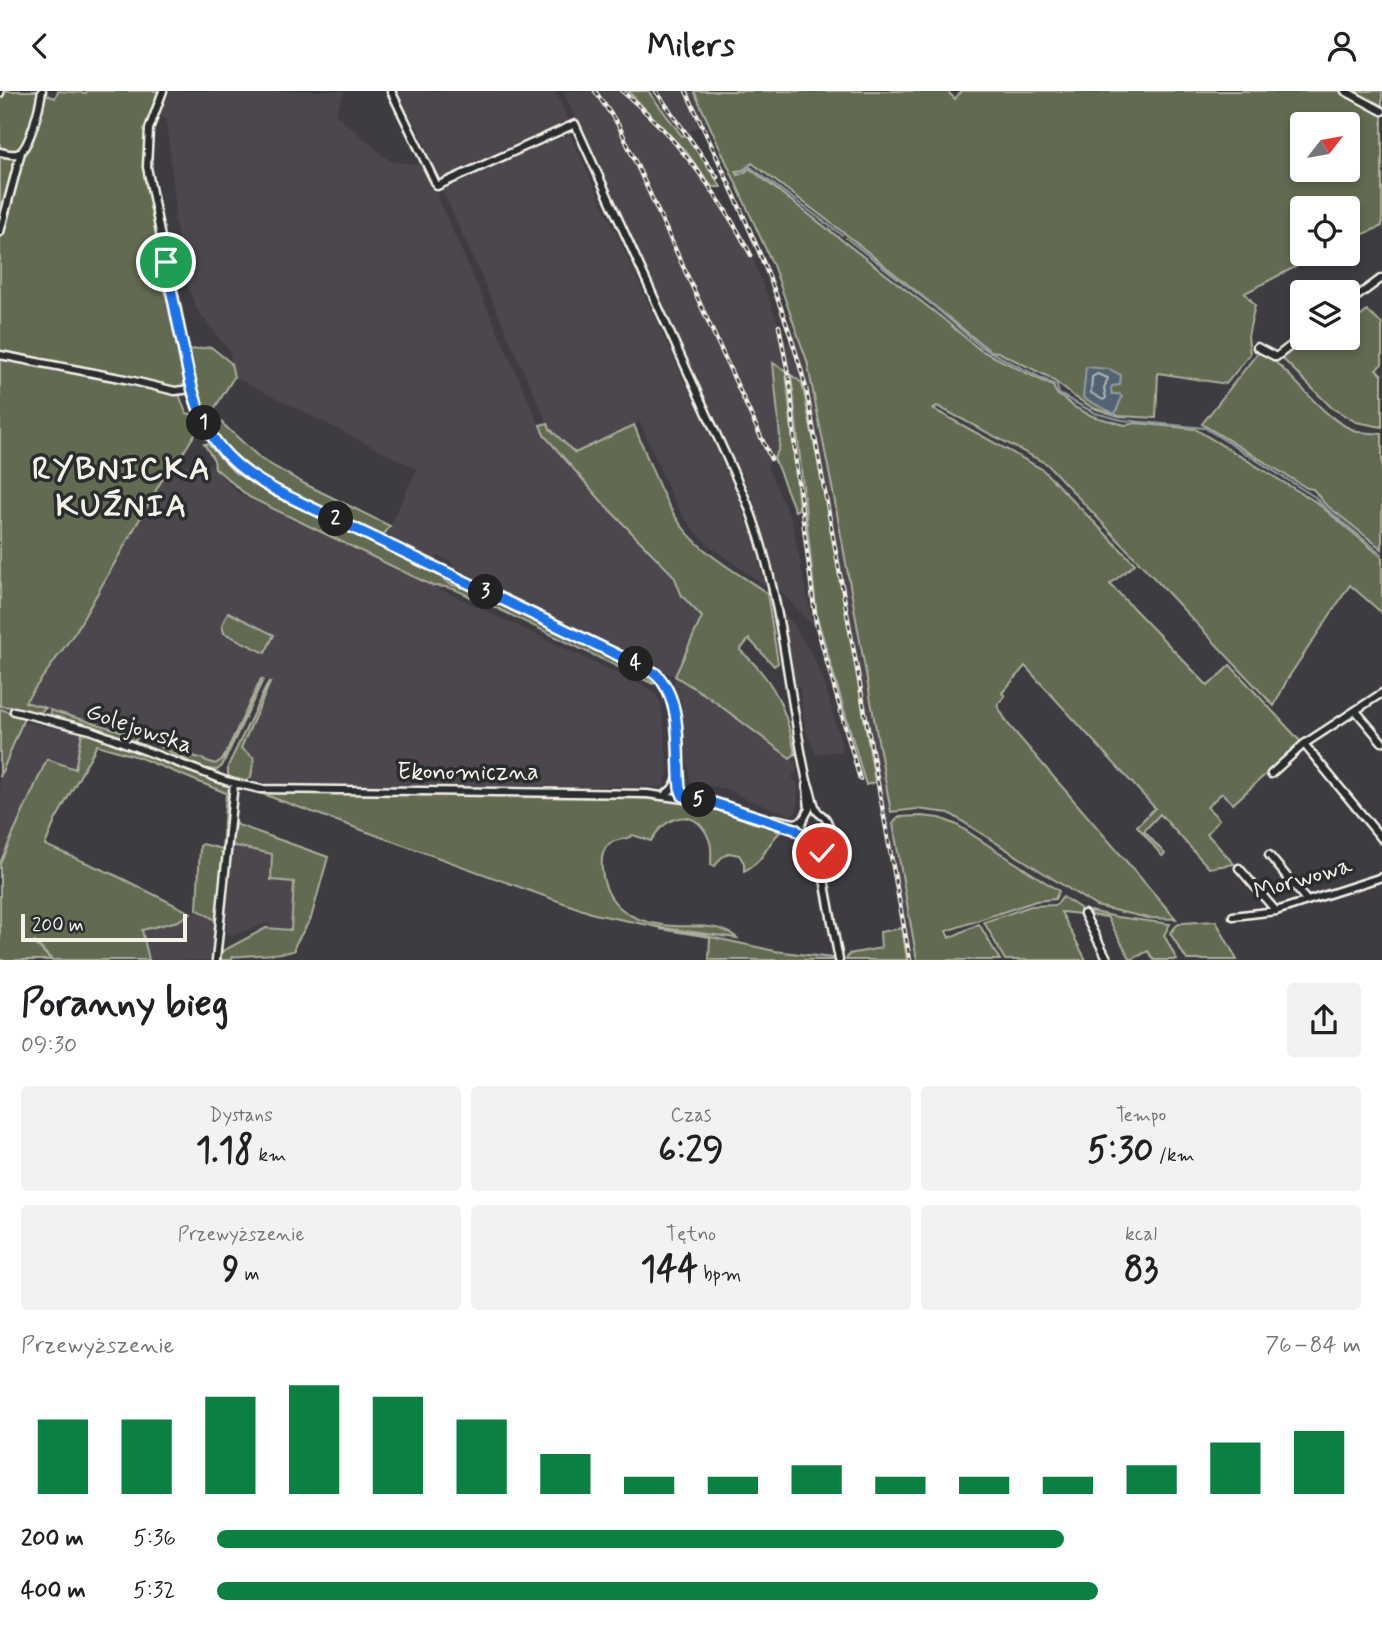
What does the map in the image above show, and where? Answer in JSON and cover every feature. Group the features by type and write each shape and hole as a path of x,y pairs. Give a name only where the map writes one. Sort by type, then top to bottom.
{"street":[{"path":"0,232 21,152 30,136 42,91"},
{"path":"163,91 149,129 147,167 191,389 198,410 214,440 232,461 260,482 655,673 666,686 673,705 680,791 685,798"},
{"path":"391,91 437,186 575,124 755,524 770,580 807,781 809,807 802,832 817,851 839,960"},
{"path":"1345,91 1382,111"},
{"path":"0,152 21,152"},
{"path":"1360,294 1382,278"},
{"path":"1258,347 1276,357 1290,346"},
{"path":"0,355 175,391 191,389"},
{"path":"1271,774 1304,744 1382,693"},
{"name":"Golejowska","path":"14,711 97,732 250,787"},
{"path":"1356,711 1382,742"},
{"name":"Morwowa","path":"1304,744 1382,839"},
{"path":"664,796 679,778"},
{"path":"807,781 818,814"},
{"path":"216,960 234,783"},
{"name":"Ekonomiczna","path":"250,787 279,790 612,792 664,796 714,803 802,832"},
{"path":"805,818 818,814 826,818 829,825 821,848 824,879"},
{"name":"Ekonomiczna","path":"764,818 794,823 805,818"},
{"path":"810,841 823,839"},
{"path":"1269,856 1307,901"},
{"path":"1239,867 1276,911"},
{"name":"Morwowa","path":"1233,916 1276,911 1382,877"},
{"path":"1084,914 1108,960"}],"shaded area":[{"path":"171,91 345,91 335,114 390,161 420,165 429,178 544,435 604,504 674,576 682,596 702,617 675,676 707,696 796,762 797,770 792,777 798,784 797,811 791,815 727,789 690,782 681,699 673,695 674,676 453,570 451,562 439,556 431,560 381,538 390,526 417,469 234,377 230,352 196,308 184,273 174,217 176,208 166,119 159,116"},
{"path":"394,91 555,91 570,123 440,180 417,127"},
{"path":"563,91 628,91 645,106 687,153 741,230 787,345 792,318 807,361 834,497 917,960 907,960 834,542 802,383 773,364 780,445 767,466 792,522 813,626 779,590 766,540 742,473 737,472"},
{"path":"648,91 694,91 708,121 683,136"},
{"path":"570,134 735,490 754,541 765,586 707,544 687,522 671,495 640,422 575,453 550,429 441,187"},
{"path":"209,463 238,493 648,688 662,706 668,771 664,787 297,785 236,777 231,765 270,683 261,679 223,759 215,764 99,722 25,703 76,631 171,464 180,469 186,464 190,465 197,472"},
{"path":"781,610 792,622 811,653 824,681 843,751 816,754 806,732 799,686 795,686"},
{"path":"23,722 82,733 75,770 47,759 0,863 0,777"},
{"path":"231,845 273,855 295,882 291,930 271,928 269,922 235,935 226,930"},
{"path":"197,909 217,921 214,960 149,960 142,930 178,921"}],"green space":[{"path":"0,91 44,91 44,94 55,98 58,91 160,91 148,126 144,162 187,387 177,389 186,413 191,414 198,429 175,466 171,464 76,631 25,702 46,708 38,714 0,706"},
{"path":"628,91 648,91 682,136 687,134 721,187 712,187 687,153"},
{"path":"694,91 947,91 955,99 961,91 1382,91 1382,226 1360,236 1360,196 1290,196 1290,266 1297,266 1245,293 1255,305 1248,336 1250,354 1226,384 1158,373 1156,418 1119,416 1093,408 1049,377 998,352 990,351 848,236 752,163 743,170 736,171 738,175 749,168 980,350 1053,386 1057,394 1076,408 1092,416 1125,425 1136,423 1195,429 1316,502 1382,557 1382,613 1350,585 1288,678 1274,706 1047,464 937,406 933,409 1042,469 1135,564 1110,584 1208,686 1230,665 1301,742 1233,804 1222,793 1207,807 1219,819 1207,834 1234,864 1209,868 1160,814 1144,831 1165,854 1162,856 1137,826 1155,808 1025,666 1002,693 1005,696 997,705 1008,724 1176,919 1148,918 1096,906 949,813 917,809 891,812 807,361 773,265"},
{"path":"1367,311 1382,324 1382,364 1376,369 1382,375 1382,427 1356,422 1332,408 1282,358 1292,350 1360,350 1360,317"},
{"path":"211,347 231,363 234,377 213,411 224,425 261,459 390,526 381,538 286,493 243,464 225,445 202,407 187,353 190,350"},
{"path":"1261,352 1286,372 1321,408 1346,427 1360,432 1382,434 1382,549 1325,504 1313,489 1307,488 1202,424"},
{"path":"773,363 786,371 799,509 795,511 774,458 779,449 780,437"},
{"path":"791,375 802,383 834,542 875,782 866,785 817,617"},
{"path":"548,423 550,429 575,453 634,425 661,489 681,525 710,554 767,593 778,663 774,666 749,639 740,650 762,673 777,696 788,723 795,754 790,758 707,696 675,676 702,617 682,596 674,576 604,504 544,435 540,425"},
{"path":"204,444 208,444 234,472 274,496 428,568 450,584 463,588 458,584 465,585 645,672 650,676 638,671 655,683 457,590 433,586 249,497 215,468 214,460"},
{"path":"228,612 274,635 265,653 224,633 222,625"},
{"path":"261,679 263,680 222,766 217,770 204,769 150,742 215,764 223,759"},
{"path":"268,683 241,748 254,758 251,777 244,782 228,775 228,766"},
{"path":"0,710 24,718 0,777"},
{"path":"50,710 138,736 135,741 57,718 51,715"},
{"path":"82,733 133,747 231,786 226,851 222,852 225,853 217,921 197,909 200,846 203,844 222,849 226,793 138,757 97,745 55,821 45,845 117,876 191,913 178,921 142,930 149,960 52,960 35,942 31,943 51,960 0,960 0,863 47,759 75,769"},
{"path":"254,791 608,795 690,803 727,812 753,823 775,827 775,830 780,832 761,858 744,871 744,863 739,855 729,853 715,866 711,865 710,842 705,830 690,818 682,817 665,824 651,841 633,835 612,842 603,852 604,883 609,895 625,912 660,925 716,928 737,938 663,928 594,914"},
{"path":"898,817 940,818 957,825 1059,891 1055,899 1036,901 946,931 949,938 979,924 1000,960 917,960 893,824"},
{"path":"236,822 328,857 311,918 295,945 295,950 291,952 220,960 221,952 266,928 291,930 294,882 271,880 272,854 231,845"},
{"path":"1063,897 1080,908 1081,914 1061,912 1086,960 1005,960 984,922 1031,906 1056,905"},
{"path":"1090,911 1170,924 1164,935 1177,960 1154,960 1148,951 1131,960 1107,917 1090,915"},
{"path":"1216,921 1237,960 1187,960 1170,933 1182,923"},
{"path":"902,928 907,960 846,960 849,954 881,948 880,932"},
{"path":"660,929 706,936 775,951 832,958 833,960 709,960 710,937"}],"water":[{"path":"1086,367 1109,369 1121,375 1120,385 1112,386 1111,389 1112,394 1122,397 1115,414 1083,398"}],"waterway":[{"path":"738,172 749,166 842,235"},
{"path":"846,238 981,347 1057,386 1059,394 1095,413 1122,420 1205,428 1315,497 1382,554"}],"railway":[{"path":"595,91 619,126 771,459"},
{"path":"622,91 678,146 725,210 751,255"},
{"path":"656,91 717,177"},
{"path":"686,91 768,274 806,388 910,960"},
{"path":"779,326 791,390 796,463 816,623 860,779"}],"district":[{"name":"RYBNICKA KUŹNIA","path":"122,488"}],"route":[{"path":"166,262 190,384 198,410 214,440 239,467 279,492 655,673 666,686 673,705 680,791 683,796 764,818 802,832 810,841 823,839 822,853"}]}
